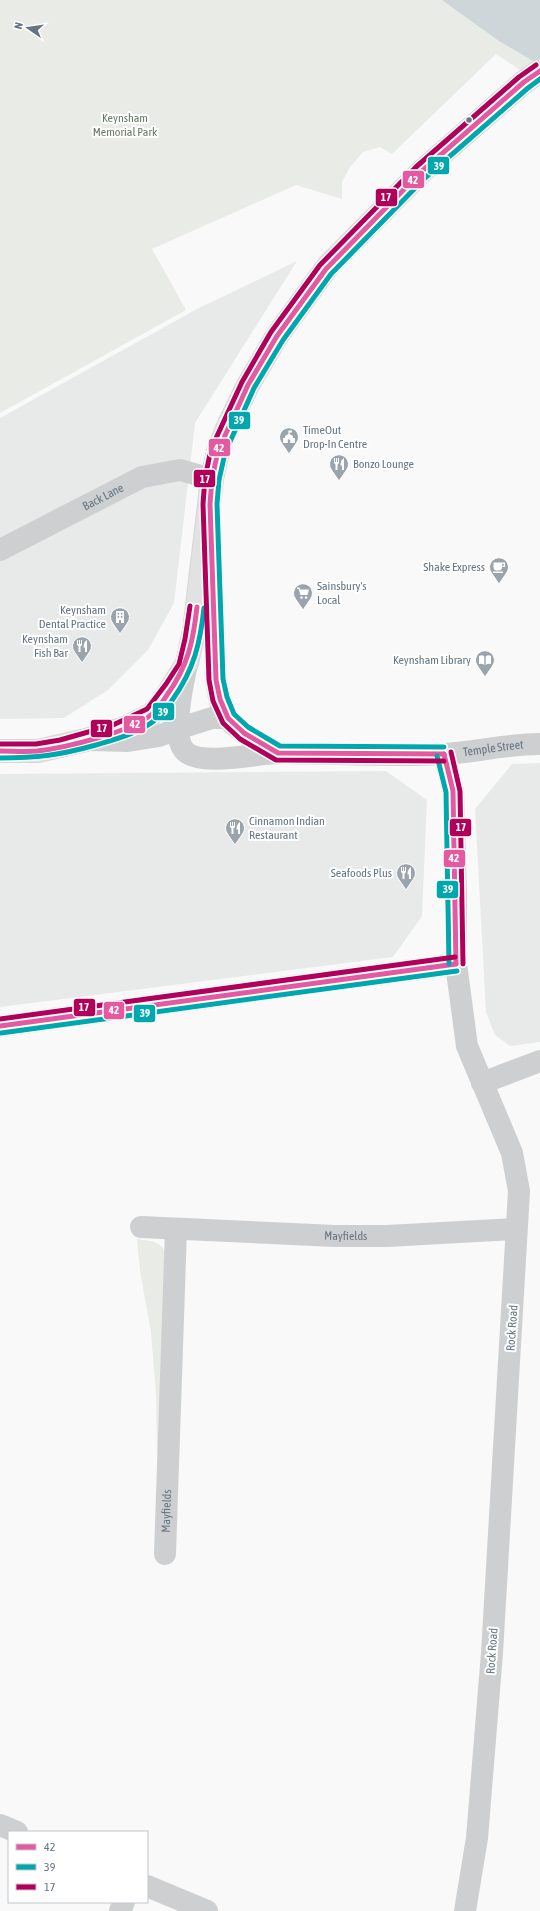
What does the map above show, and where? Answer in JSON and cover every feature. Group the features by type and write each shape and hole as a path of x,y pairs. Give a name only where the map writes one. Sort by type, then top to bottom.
{"main road":[{"path":"0,752 38,751 86,740 122,729 151,715 164,700 187,662 194,631 212,479 221,444 248,385 277,336 326,269 421,172 532,76"}],"street":[{"name":"Back Lane","path":"0,550 142,477 180,470 212,479"},
{"path":"210,504 216,680 220,699 228,718 244,733 278,753"},
{"name":"Temple Street","path":"187,662 177,729 179,743 187,753 205,758 278,753 444,754 516,744 540,744"},
{"path":"86,740 128,741 159,736 212,718 228,718"},
{"name":"Rock Road","path":"444,754 453,791 456,894 456,964 467,1046 512,1153 519,1191 492,1653 476,1838 465,1911"},
{"path":"0,1026 456,964"},
{"path":"482,1083 540,1061"},
{"name":"Mayfields","path":"141,1228 334,1236 387,1236 516,1229"},
{"name":"Mayfields","path":"165,1554 176,1229"},
{"path":"0,1825 14,1831"},
{"path":"148,1886 207,1911"}],"shaded area":[{"path":"442,0 540,0 540,65 499,41"},
{"path":"297,261 195,423 174,603 148,650 108,690 64,718 0,719 0,418 197,309"},
{"path":"540,763 540,1042 510,1046 495,1035 486,1012 475,809 512,764"},
{"path":"386,771 427,800 422,916 393,957 0,1007 0,774"}],"green space":[{"name":"Keynsham Memorial Park","path":"0,0 540,0 540,83 496,54 392,154 380,147 363,152 350,167 342,182 342,199 296,185 152,249 186,310 0,413"},
{"path":"137,1239 157,1243 166,1252 160,1448 157,1452 156,1393 151,1332 140,1271"}],"transit line":[{"name":"17","path":"444,761 276,760 240,739 223,723 213,701 209,680 203,504 205,478 211,449 242,382 271,332 320,265 416,167 519,77 536,65"},
{"name":"42","path":"444,754 278,753 244,733 228,718 220,699 216,680 210,504 212,479 218,451 248,385 277,336 326,269 421,172 524,82 540,71"},
{"name":"39","path":"444,747 280,746 248,727 234,714 227,697 223,679 217,504 219,480 225,453 254,388 283,340 331,274 426,177 540,79"},
{"name":"17","path":"0,744 36,744 60,740 113,725 147,709 179,664 185,639 190,606"},
{"name":"42","path":"0,751 37,751 80,743 129,727 152,714 174,684 185,664 194,631 197,607"},
{"name":"39","path":"0,758 60,754 127,735 149,725 162,713 173,699 191,667 198,645 204,608"},
{"name":"17","path":"451,752 460,791 463,964"},
{"name":"42","path":"444,754 453,791 456,964"},
{"name":"39","path":"437,756 446,792 449,964"},
{"name":"17","path":"0,1019 455,957"},
{"name":"42","path":"0,1026 456,964"},
{"name":"39","path":"1,1033 457,971"}],"place":[{"name":"TimeOut Drop-In Centre","path":"289,454"},
{"name":"Bonzo Lounge","path":"339,481"},
{"name":"Shake Express","path":"499,584"},
{"name":"Sainsbury's Local","path":"303,610"},
{"name":"Keynsham Dental Practice","path":"120,634"},
{"name":"Keynsham Fish Bar","path":"82,663"},
{"name":"Keynsham Library","path":"485,677"},
{"name":"Cinnamon Indian Restaurant","path":"235,845"},
{"name":"Seafoods Plus","path":"406,890"}]}
